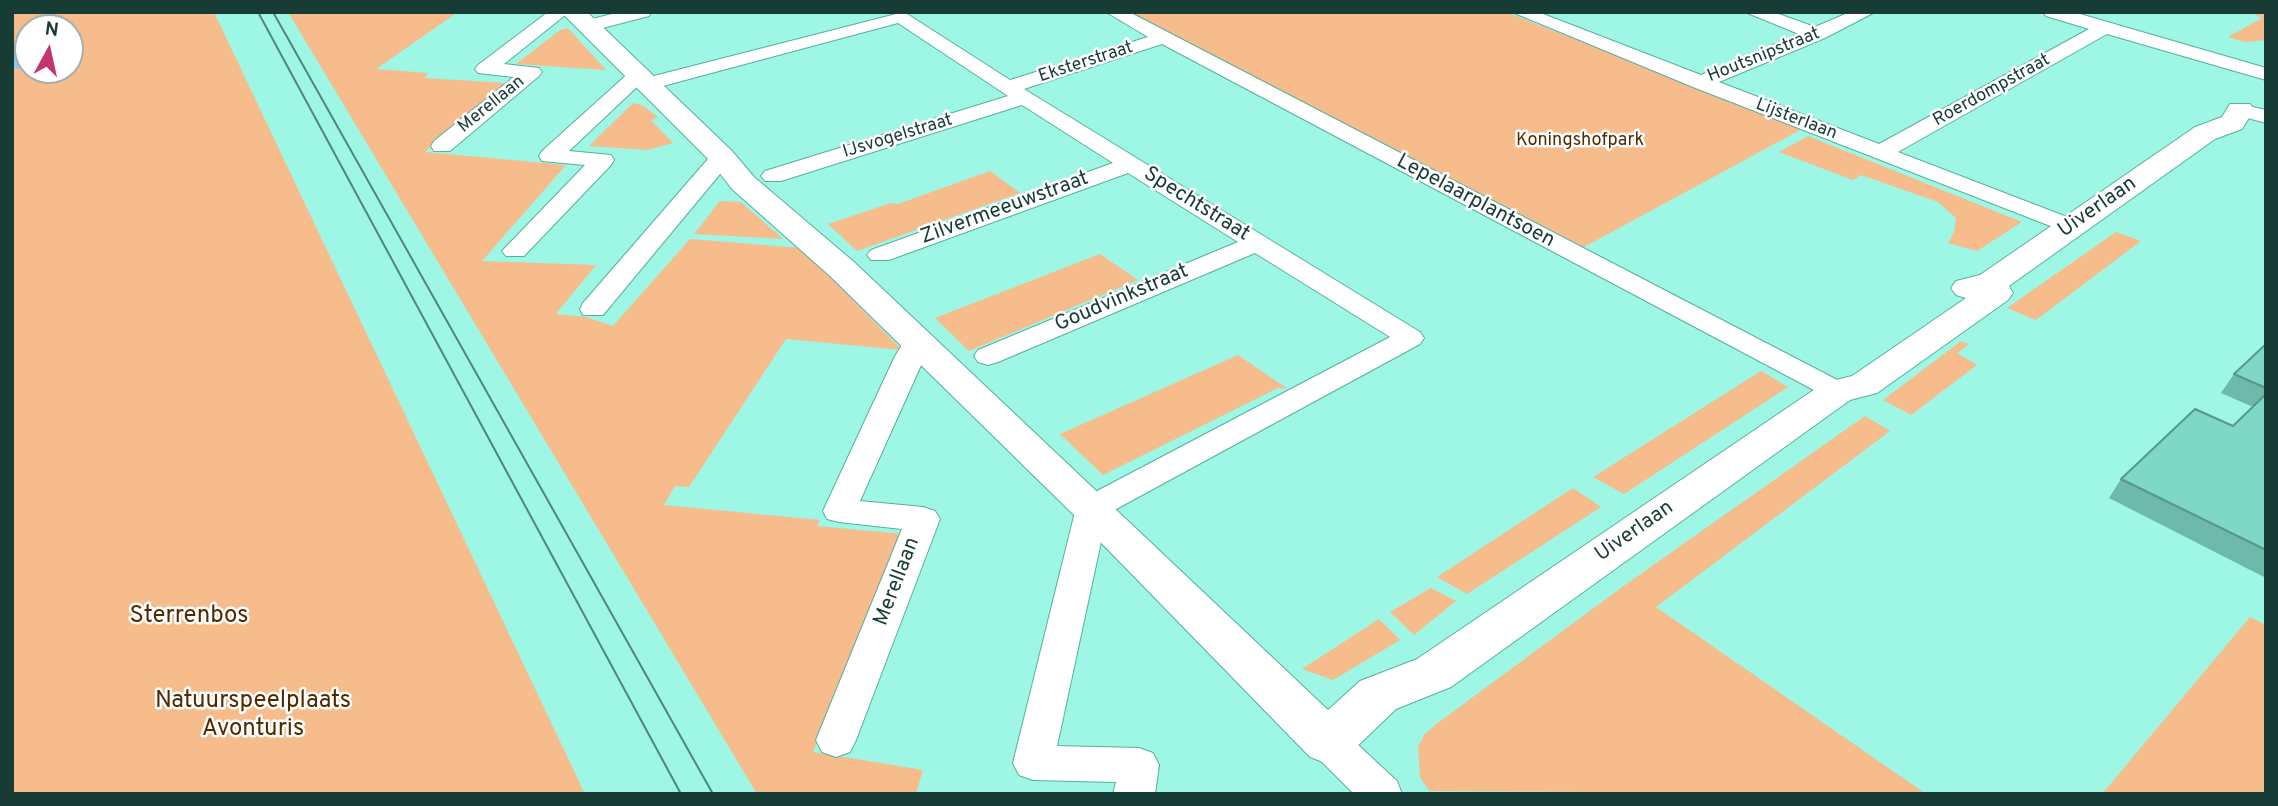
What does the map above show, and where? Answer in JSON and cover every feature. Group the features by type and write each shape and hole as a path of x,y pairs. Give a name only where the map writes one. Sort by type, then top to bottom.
{"street":[{"name":"Merellaan","path":"442,146 532,72 485,69 560,12"},
{"path":"580,19 643,12"},
{"name":"Lepelaarplantsoen","path":"1115,12 1837,391"},
{"name":"Lijsterlaan","path":"1521,12 2071,227"},
{"path":"1754,12 1818,34"},
{"name":"Houtsnipstraat","path":"1700,83 1866,12"},
{"path":"2052,12 2266,74"},
{"name":"Spechtstraat","path":"643,79 901,17 1409,338 1092,508"},
{"path":"580,19 722,157 743,183 772,190 917,344 1092,508 1382,794"},
{"name":"Roerdompstraat","path":"1880,153 2104,28"},
{"name":"Eksterstraat","path":"1016,92 1163,38"},
{"path":"515,251 603,160 550,156 643,79"},
{"name":"IJsvogelstraat","path":"772,190 1016,92"},
{"name":"Uiverlaan","path":"1328,742 1400,715 1434,673 1837,391 1864,385 1996,293 1992,283 2206,134 2253,114 2266,92"},
{"path":"593,309 722,157"},
{"name":"Zilvermeeuwstraat","path":"880,255 1131,164"},
{"name":"Goudvinkstraat","path":"988,356 1257,243"},
{"name":"Merellaan","path":"836,740 923,519 839,510 909,356 917,344"},
{"path":"1092,508 1033,763 1139,765 1134,794"}],"green space":[{"name":"Sterrenbos","path":"12,12 214,12 585,794 12,794"},
{"path":"288,12 458,12 376,69 428,73 424,78 506,83 425,152 566,165 482,261 596,265 556,314 586,317 613,326 690,239 802,248 902,350 786,339 689,487 675,486 664,505 820,520 817,526 904,534 813,752 923,770 916,794 757,794"},
{"name":"Koningshofpark","path":"1130,12 1506,12 1802,129 1584,247"},
{"path":"2266,12 2266,40 2245,42 2228,37 2262,18 2255,15"},
{"path":"568,28 606,70 516,64 560,30"},
{"path":"633,103 642,105 658,117 651,120 673,143 647,150 589,146"},
{"path":"1808,136 2022,222 1977,251 1948,243 1954,232 1956,218 1938,202 1861,175 1853,180 1779,152"},
{"path":"990,171 1020,193 857,251 828,224 891,203 898,204"},
{"path":"720,201 741,202 783,239 694,234"},
{"path":"2116,232 2141,241 2036,320 2007,308"},
{"path":"1100,254 1138,280 969,351 935,318"},
{"path":"1961,341 1969,344 1957,353 1977,365 1911,415 1883,400"},
{"path":"1238,355 1288,389 1278,388 1103,475 1060,434"},
{"path":"1761,371 1788,387 1624,494 1593,477"},
{"path":"1865,416 1890,431 1656,607 1926,794 1429,791 1420,777 1418,747 1424,735 1435,725 1625,585"},
{"path":"1573,488 1601,507 1467,594 1437,577"},
{"path":"1431,588 1456,601 1414,635 1390,612"},
{"path":"2250,617 2266,625 2266,794 2102,794"},
{"path":"1379,619 1400,640 1333,680 1302,669"}],"water":[{"path":"12,43 14,43 12,69"}],"building":[{"path":"2266,344 2266,388 2234,374"},
{"path":"2266,394 2266,550 2121,479 2195,409 2233,426"}],"tram line":[{"path":"258,12 681,794"},
{"path":"273,12 713,794"}],"park label":[{"name":"Natuurspeelplaats Avonturis","path":"253,716"}]}
